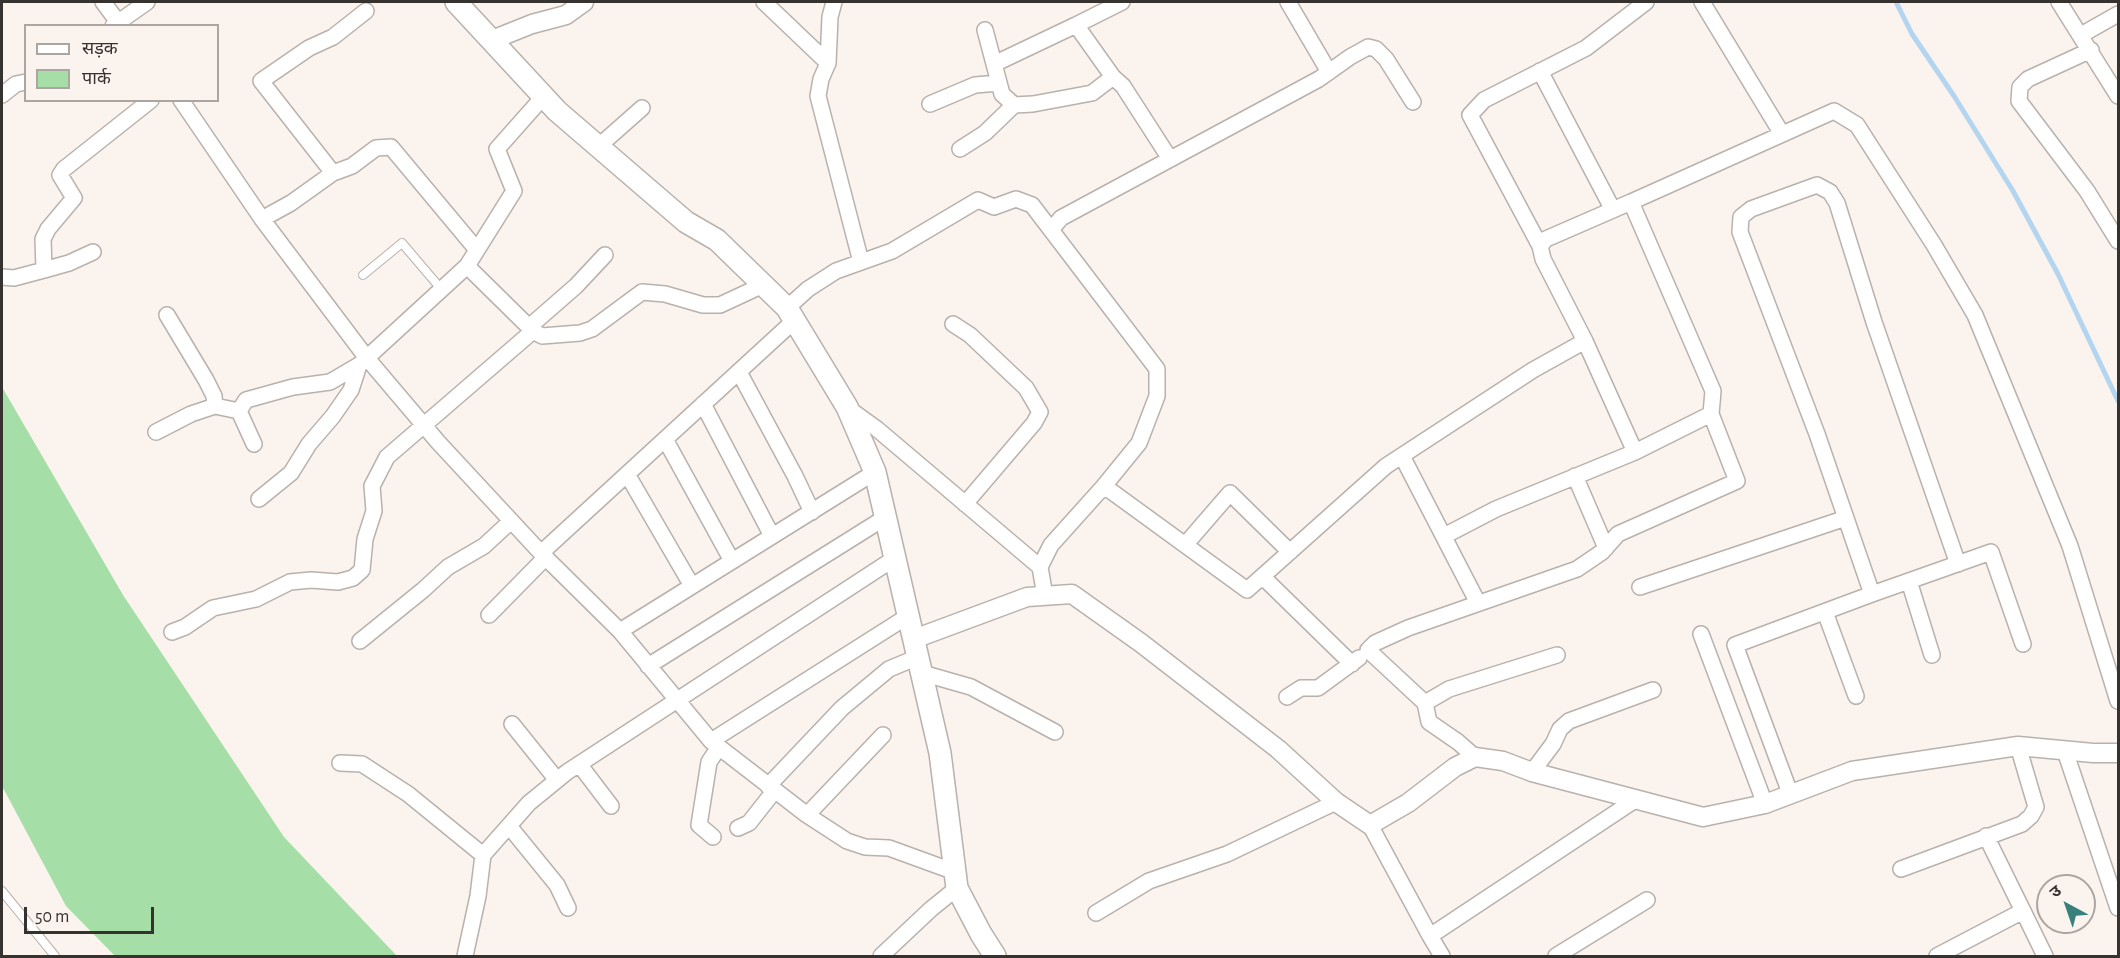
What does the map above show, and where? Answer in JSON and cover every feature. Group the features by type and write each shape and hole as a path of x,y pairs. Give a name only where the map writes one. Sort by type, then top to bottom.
{"main road":[{"path":"456,2 557,111 686,222 717,240 764,285 791,314 847,408 875,472 886,517 940,753 956,880 981,934 995,957"}],"street":[{"path":"103,2 117,24 147,2"},
{"path":"492,40 532,24 566,15 584,2"},
{"path":"764,2 828,63"},
{"path":"834,2 830,17 828,63 821,79 818,96 861,262"},
{"path":"994,64 1122,2"},
{"path":"1288,2 1329,72"},
{"path":"1635,452 1585,341 1543,259 1540,246 1470,115 1484,100 1586,48 1646,2"},
{"path":"1702,2 1782,134"},
{"path":"2059,2 2118,96"},
{"path":"333,174 261,81 309,48 333,37 366,11"},
{"path":"2081,35 2118,14"},
{"path":"1076,25 1113,77 1124,87 1170,159"},
{"path":"986,30 1002,94 1014,105"},
{"path":"1051,230 1061,218 1329,72 1368,47 1376,49 1386,59 1413,102"},
{"path":"2091,50 2028,79 2020,87 2019,101 2087,191 2118,241"},
{"path":"1540,71 1613,210"},
{"path":"960,149 985,134 1014,105 1033,104 1092,93 1113,77"},
{"path":"2,95 16,84 24,82"},
{"path":"930,104 975,85 999,83"},
{"path":"239,411 246,400 293,387 330,382 363,361 467,266 514,191 497,149 544,96"},
{"path":"44,270 43,239 74,198 60,175 64,169 148,102"},
{"path":"182,102 363,361 544,555 620,632 715,744 807,815 848,841 865,846 889,848 956,880 931,909 881,957"},
{"path":"599,146 642,108"},
{"path":"1540,246 1546,239 1834,111 1857,125 1934,245 1975,315 2070,546 2118,701"},
{"path":"262,219 291,203 333,174 352,166 376,148 391,147 477,250"},
{"path":"1872,594 1817,434 1740,232 1741,217 1751,208 1788,194 1817,185 1830,192 1837,204 1958,564"},
{"path":"489,615 544,555 627,474 739,372 791,314 808,289 836,271 892,251 978,200 994,207 1017,199 1032,205 1157,369 1157,396 1138,443 1052,545 1040,567 1045,596"},
{"path":"1287,697 1302,688 1317,688 1352,664 1375,643 1408,628 1577,568 1606,548 1618,534 1737,481 1712,414 1713,391 1631,202"},
{"path":"2,278 15,278 69,263 93,252"},
{"path":"172,632 185,627 213,608 256,599 290,582 311,579 338,582 353,578 362,570 362,557 374,511 372,486 387,457 531,329 605,255"},
{"path":"467,266 531,329 542,336 580,333 592,329 642,292 665,294 703,305 720,305 764,285"},
{"path":"166,315 206,380 214,396 215,406"},
{"path":"954,324 970,334 1026,388 1040,412 1034,423 965,504"},
{"path":"1104,486 1247,590 1386,466 1533,370 1585,341"},
{"path":"259,499 291,473 309,444 351,390 363,361"},
{"path":"739,372 812,512"},
{"path":"703,404 772,536"},
{"path":"156,432 191,414 215,406 239,411"},
{"path":"847,408 877,429 1040,567"},
{"path":"239,411 254,444"},
{"path":"1444,536 1496,509 1635,452 1712,414"},
{"path":"665,439 732,561"},
{"path":"1402,456 1478,603"},
{"path":"620,632 875,472"},
{"path":"627,474 692,586"},
{"path":"1575,476 1606,548"},
{"path":"1185,545 1230,493 1290,552"},
{"path":"648,666 886,517"},
{"path":"1640,586 1846,518"},
{"path":"360,640 448,567 484,546 512,521"},
{"path":"1790,793 1735,645 1991,552 2023,644"},
{"path":"465,957 478,896 483,855 529,803 579,764 895,558"},
{"path":"1260,579 1268,581 1352,664"},
{"path":"1908,581 1932,655"},
{"path":"738,828 749,823 772,788 842,708 889,669 918,656 1027,597 1072,594 1142,642 1278,749 1336,802 1370,825 1442,957"},
{"path":"1825,612 1856,696"},
{"path":"713,837 699,825 709,762 715,744 908,616"},
{"path":"1701,634 1765,804"},
{"path":"1368,650 1425,703 1429,722 1458,742 1475,758"},
{"path":"1425,703 1449,689 1557,655"},
{"path":"918,656 1055,732"},
{"path":"1532,772 1553,744 1560,729 1569,721 1653,690"},
{"path":"512,724 557,780"},
{"path":"807,815 883,735"},
{"path":"1370,825 1408,803 1455,767 1475,758 1503,761 1532,772 1703,817 1765,804 1852,771 2018,746 2118,753"},
{"path":"1901,869 2022,824 2031,816 2036,807 2018,746"},
{"path":"2065,751 2118,908"},
{"path":"1748,761 1774,752"},
{"path":"340,763 362,764 408,794 483,855"},
{"path":"579,764 611,806"},
{"path":"1430,936 1635,800"},
{"path":"1096,912 1149,881 1227,854 1336,802"},
{"path":"509,826 557,885 568,908"},
{"path":"1986,836 2045,957"},
{"path":"1556,957 1647,900"},
{"path":"1937,957 2023,911"}],"lane":[{"path":"363,275 402,243 442,290"},
{"path":"2,891 55,957"}],"green space":[{"path":"2,387 123,595 284,837 397,956 115,956 66,906 2,786"}],"waterway":[{"path":"1896,2 1912,34 2013,191 2058,274 2118,401"}]}
